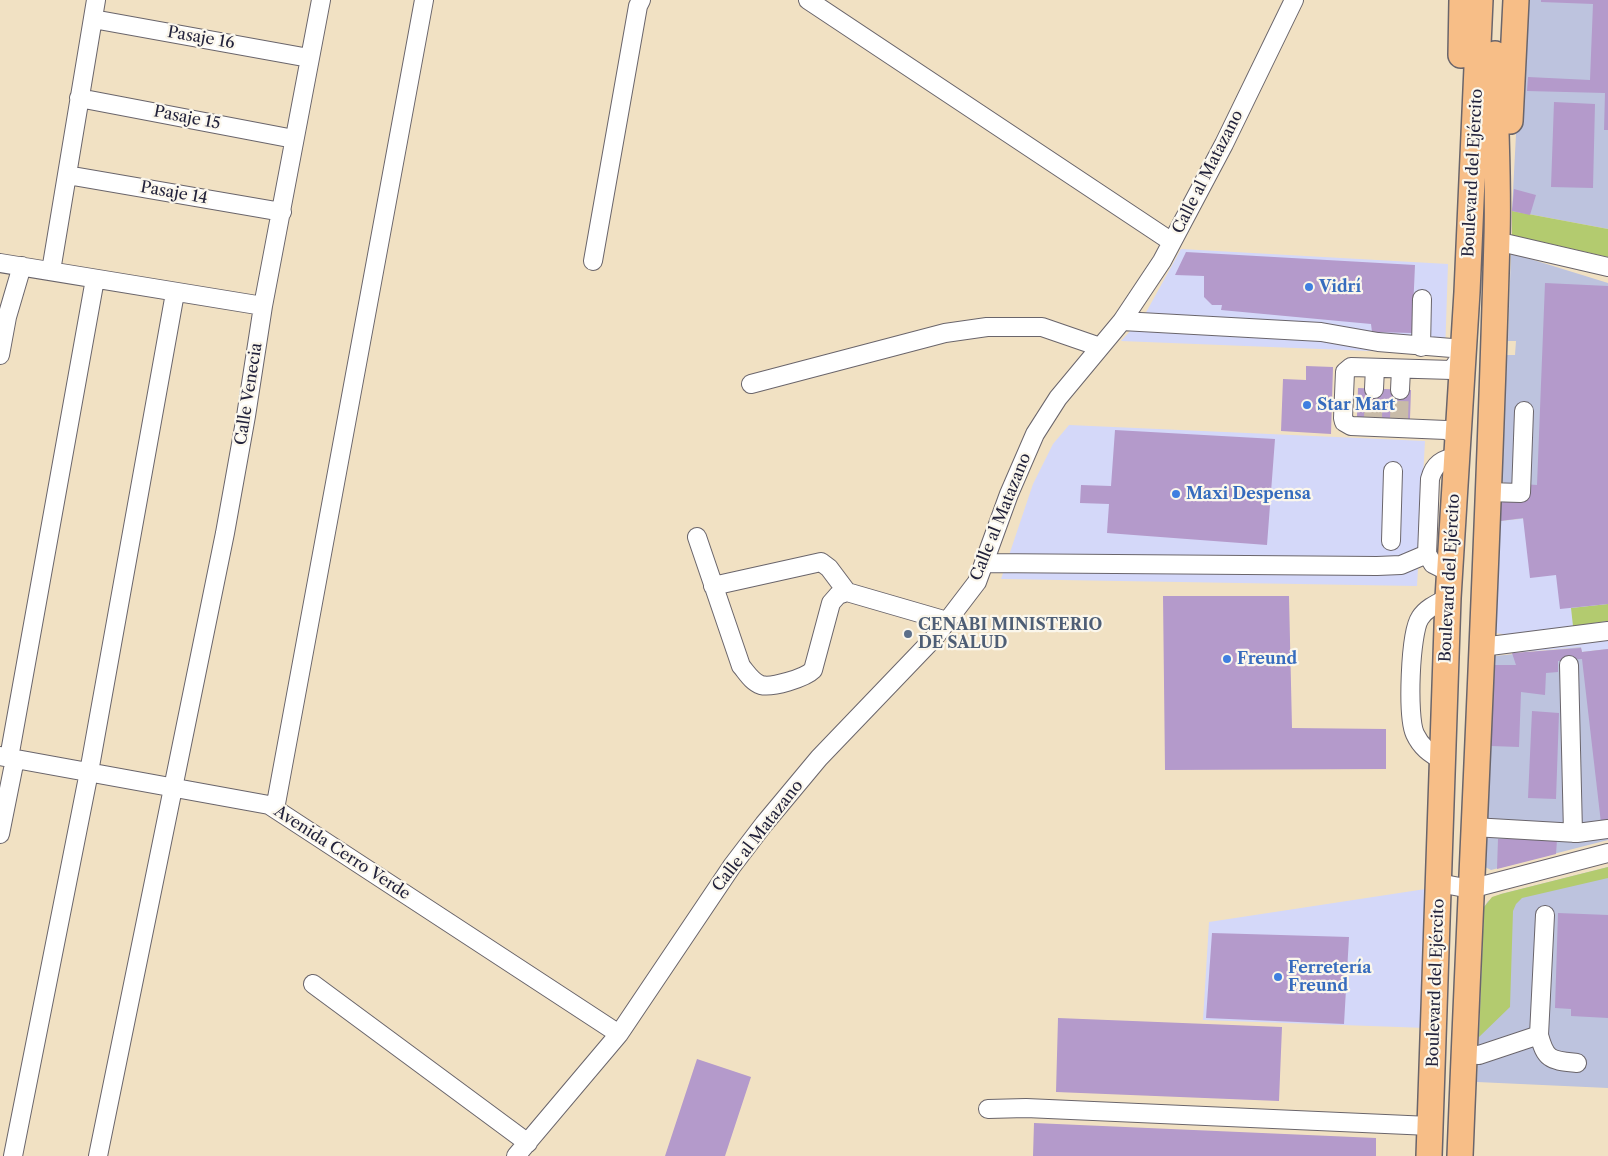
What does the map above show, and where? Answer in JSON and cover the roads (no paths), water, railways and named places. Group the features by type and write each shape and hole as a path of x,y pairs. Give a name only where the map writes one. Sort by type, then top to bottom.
{"highway":[{"path":"1462,0 1461,203 1467,292"},
{"name":"Boulevard del Ejército","path":"1429,1156 1449,572 1464,351 1480,0"},
{"name":"Boulevard del Ejército","path":"1460,1156 1470,889 1484,604 1497,239 1494,87 1497,0"},
{"path":"1497,239 1506,206 1516,0"},
{"path":"1448,598 1458,616 1465,619 1478,614 1484,604"},
{"path":"1446,645 1456,632 1467,629 1476,633 1482,647"}],"street":[{"path":"51,271 96,0"},
{"name":"Calle Venecia","path":"98,1156 234,484 263,306 321,0"},
{"path":"275,810 424,0"},
{"path":"593,261 638,6 641,0"},
{"path":"808,0 1172,242"},
{"name":"Calle al Matazano","path":"516,1156 620,1034 732,866 764,824 819,758 947,621 977,582 1034,434 1058,398 1122,321 1162,261 1224,144 1294,0"},
{"name":"Pasaje 16","path":"93,19 309,58"},
{"name":"Pasaje 15","path":"80,98 294,139"},
{"name":"Pasaje 14","path":"67,174 282,212"},
{"path":"1497,239 1509,244 1608,268"},
{"path":"0,264 263,306"},
{"path":"0,355 7,317 22,266"},
{"path":"0,834 8,758 95,279"},
{"path":"13,1156 89,772 175,293"},
{"path":"1421,347 1422,299"},
{"path":"1122,321 1321,332 1369,341 1464,351 1452,370 1351,367 1345,372 1343,418 1344,422 1351,426 1373,422 1399,423 1446,430 1452,433 1457,449 1446,459 1438,463 1432,471 1429,497 1428,554 1432,564 1449,572"},
{"path":"751,384 945,333 987,327 1042,328 1100,347"},
{"path":"1374,389 1375,368"},
{"path":"1400,390 1401,368"},
{"path":"1488,492 1521,493 1524,411"},
{"path":"1391,541 1392,471"},
{"path":"696,537 741,666 751,679 762,685 799,679 807,676 813,670 831,603 838,595 847,592 947,621"},
{"path":"984,563 1377,566 1400,564 1428,554"},
{"path":"713,586 821,562 829,568 847,592"},
{"path":"1443,760 1435,757 1421,744 1412,726 1410,710 1415,628 1425,611 1448,598"},
{"path":"1482,647 1608,631"},
{"path":"1569,665 1572,833"},
{"name":"Avenida Cerro Verde","path":"8,758 269,805 620,1034"},
{"path":"1473,827 1572,833 1608,829"},
{"path":"1439,883 1470,889 1608,853"},
{"path":"1545,914 1539,1034 1547,1056 1555,1061 1577,1063"},
{"path":"313,984 528,1143"},
{"path":"1464,1054 1479,1056 1539,1034"},
{"path":"988,1109 1026,1108 1430,1126"}],"tunnel":[{"path":"1373,418 1374,389"},
{"path":"1399,419 1400,390"}],"place":[{"name":"Vidrí","path":"1309,287"},
{"name":"Star Mart","path":"1307,405"},
{"name":"Maxi Despensa","path":"1176,494"},
{"name":"CENABI MINISTERIO DE SALUD","path":"908,634"},
{"name":"Freund","path":"1227,659"},
{"name":"Ferretería Freund","path":"1278,977"}]}
